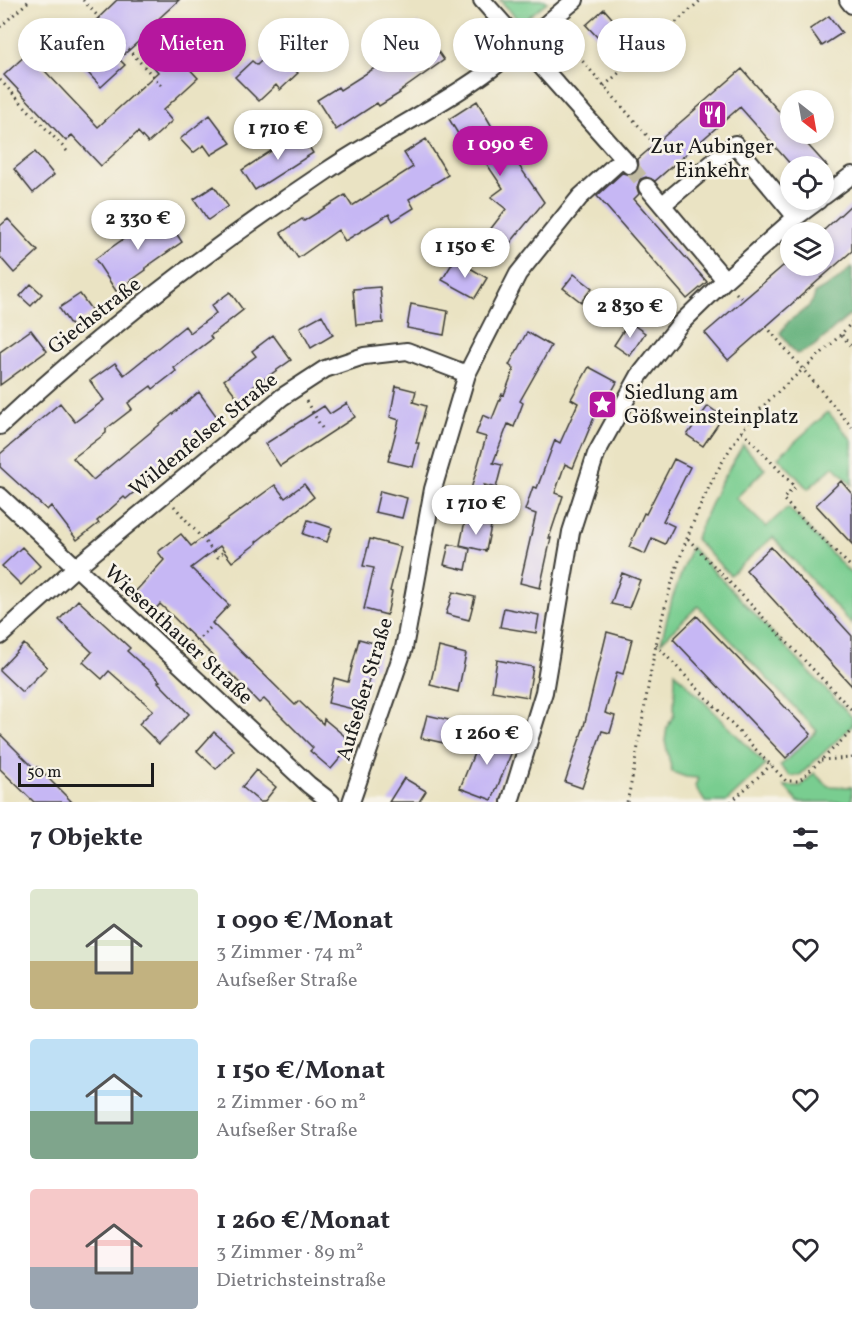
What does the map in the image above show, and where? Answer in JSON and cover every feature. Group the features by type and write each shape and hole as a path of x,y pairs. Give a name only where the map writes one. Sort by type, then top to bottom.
{"street":[{"path":"482,0 498,18"},
{"name":"Giechstraße","path":"553,18 575,0"},
{"path":"848,0 852,5"},
{"name":"Giechstraße","path":"0,426 55,374 182,274 326,172 487,72"},
{"name":"Aufseßer Straße","path":"351,802 404,648 433,489 467,374 518,274 580,197 626,162 546,72"},
{"path":"662,205 735,144 796,217"},
{"path":"834,188 852,175"},
{"path":"647,188 725,280"},
{"path":"510,802 544,692 571,532 596,454 639,376 680,324 725,280 805,210"},
{"name":"Wildenfelser Straße","path":"0,636 75,568 164,494 297,386 325,369 364,356 406,351 467,374"},
{"name":"Wiesenthauer Straße","path":"0,496 309,785 331,802"}],"path":[{"path":"0,27 30,0"},
{"path":"82,0 161,85"},
{"path":"604,86 701,0"},
{"path":"585,64 651,140"},
{"path":"0,80 67,151"},
{"path":"738,294 743,300"},
{"path":"627,802 664,610 688,539 720,467 742,431 763,407 841,335 852,322"},
{"path":"766,326 852,427"},
{"path":"841,335 852,348"},
{"path":"297,386 322,428"},
{"path":"742,431 795,487 783,499 852,568"},
{"path":"164,494 218,557 223,552"},
{"path":"688,539 852,711"},
{"path":"168,654 200,638 214,624"},
{"path":"656,645 786,781 799,781 852,731"},
{"path":"821,760 852,758"},
{"path":"731,802 771,765"}],"green space":[{"path":"500,0 545,0 547,2 527,18 516,18"},
{"path":"852,267 852,314 812,347 796,354 780,333 789,321 812,303 815,293 836,281"},
{"path":"828,412 852,440 852,485 834,466 808,489 778,457"},
{"path":"743,445 765,469 736,498 766,527 788,507 852,575 852,625 773,537 730,575 695,539 719,485"},
{"path":"691,547 852,717 852,726 800,775 790,776 780,766 817,731 698,606 661,642 672,599"},
{"path":"675,672 766,765 726,802 705,802 695,786 698,778 672,772 665,741 667,727 674,715"},
{"path":"814,773 828,786 852,787 852,802 798,802 784,786 801,786"}],"building":[{"path":"117,0 179,0 159,18 138,18 138,42 126,53 126,18 98,18"},
{"path":"604,9 612,18 597,18 597,37 586,25"},
{"path":"829,16 842,33 822,46 810,29"},
{"path":"252,61 257,65 258,72 298,73 280,90 276,85 259,101 235,77 240,72 246,72 246,67"},
{"path":"18,62 18,72 46,72 98,127 158,72 192,72 198,78 163,110 172,121 148,143 138,132 101,166 72,135 66,141 4,75"},
{"path":"742,69 780,113 780,144 807,144 818,156 783,156 740,107 655,181 646,177 640,179 637,188 639,194 634,199 707,282 687,299 597,196 622,173 631,175 636,173 639,168 638,159"},
{"path":"87,72 117,72 101,87"},
{"path":"368,72 427,72 400,93 379,106 377,103 336,130 317,100 338,87 340,90"},
{"path":"477,101 544,202 501,254 482,240 506,209 491,197 503,188 470,139 463,142 449,119"},
{"path":"210,115 231,143 211,155 204,145 193,153 180,139"},
{"path":"300,132 313,153 255,190 242,170"},
{"path":"426,139 448,175 409,199 414,208 393,221 389,214 345,241 338,230 298,258 281,233 345,195 352,206 413,167 404,153"},
{"path":"35,152 54,175 33,193 14,169"},
{"path":"214,186 228,206 208,220 194,199"},
{"path":"852,204 852,251 834,267 834,222"},
{"path":"162,212 182,242 116,291 95,259"},
{"path":"8,219 38,251 14,273 0,257 0,226"},
{"path":"455,259 487,278 475,298 442,280"},
{"path":"780,269 780,276 824,276 728,360 705,333"},
{"path":"574,274 592,288 581,302 563,288"},
{"path":"31,284 42,294 31,306 20,296"},
{"path":"380,287 383,323 356,325 353,289"},
{"path":"230,292 243,310 210,336 212,339 174,368 176,371 153,389 151,386 128,403 132,409 106,429 106,433 73,458 93,480 199,392 220,421 183,449 126,499 124,497 97,521 99,523 77,540 51,506 47,510 0,467 0,454 60,403 75,422 104,400 90,381 115,363 124,375 185,326 190,333 216,313 211,306"},
{"path":"80,294 93,312 72,327 59,308"},
{"path":"411,304 448,311 444,335 407,328"},
{"path":"322,315 333,335 311,348 300,327"},
{"path":"629,322 645,333 630,356 614,345"},
{"path":"31,330 47,351 0,385 0,352"},
{"path":"527,332 551,346 520,401 523,403 514,427 508,424 493,463 502,465 496,488 484,485 481,493 471,489 486,437 476,434 483,415 492,419 502,394 504,395 514,369 509,365"},
{"path":"273,335 291,360 253,387 255,390 240,401 224,380 256,356 252,351"},
{"path":"589,367 617,382 599,415 596,413 573,468 565,464 555,493 563,496 549,538 551,538 540,588 520,583 536,514 525,510 533,487 537,488 555,440 560,443 578,403 571,399"},
{"path":"396,386 416,391 413,402 426,406 416,443 419,443 413,467 388,461 399,420 390,417"},
{"path":"347,403 355,417 280,466 265,444 324,406 330,414"},
{"path":"708,406 723,417 703,446 687,435"},
{"path":"674,459 690,467 663,521 674,526 665,544 652,538 645,554 629,547 644,513 646,514"},
{"path":"841,481 852,494 852,544 816,505"},
{"path":"304,484 314,497 232,562 220,546 191,568 229,605 212,623 295,705 299,701 323,724 324,719 353,743 331,769 310,751 313,748 264,699 259,703 230,673 228,675 211,659 214,657 160,604 154,611 134,593 164,560 158,552 181,534 191,546 275,485 285,498"},
{"path":"380,491 407,498 402,518 375,512"},
{"path":"308,520 332,528 327,542 303,534"},
{"path":"465,521 491,526 486,551 460,545"},
{"path":"370,539 401,547 390,591 392,592 387,615 364,609 374,568 363,566"},
{"path":"449,544 470,549 466,570 444,565"},
{"path":"22,547 40,566 21,585 2,566"},
{"path":"771,547 852,636 852,686 746,570"},
{"path":"622,573 640,580 629,608 611,604"},
{"path":"453,592 475,597 469,620 446,614"},
{"path":"78,600 130,648 127,651 160,681 158,682 189,714 159,744 139,724 153,710 109,671 102,679 83,662 92,652 59,620"},
{"path":"504,608 539,615 536,633 500,627"},
{"path":"697,616 811,734 786,758 673,639"},
{"path":"607,632 632,639 623,674 617,672 605,713 615,716 610,733 602,731 582,788 565,782 584,726"},
{"path":"359,639 381,645 376,668 372,667 361,711 328,703 334,678 348,682"},
{"path":"24,644 47,667 22,692 0,669"},
{"path":"439,647 466,654 458,692 430,685"},
{"path":"497,660 533,667 528,697 492,691"},
{"path":"427,715 449,720 444,743 421,738"},
{"path":"483,731 515,744 492,800 460,788"},
{"path":"214,732 234,750 216,769 197,751"},
{"path":"0,734 72,802 34,802 0,769"},
{"path":"256,770 276,787 264,802 260,802 242,787"},
{"path":"404,778 426,791 419,802 389,802"}],"tunnel":[{"path":"630,166 647,187"}],"place":[{"name":"Zur Aubinger Einkehr","path":"712,115"},
{"name":"Siedlung am Gößweinsteinplatz","path":"603,404"}]}
